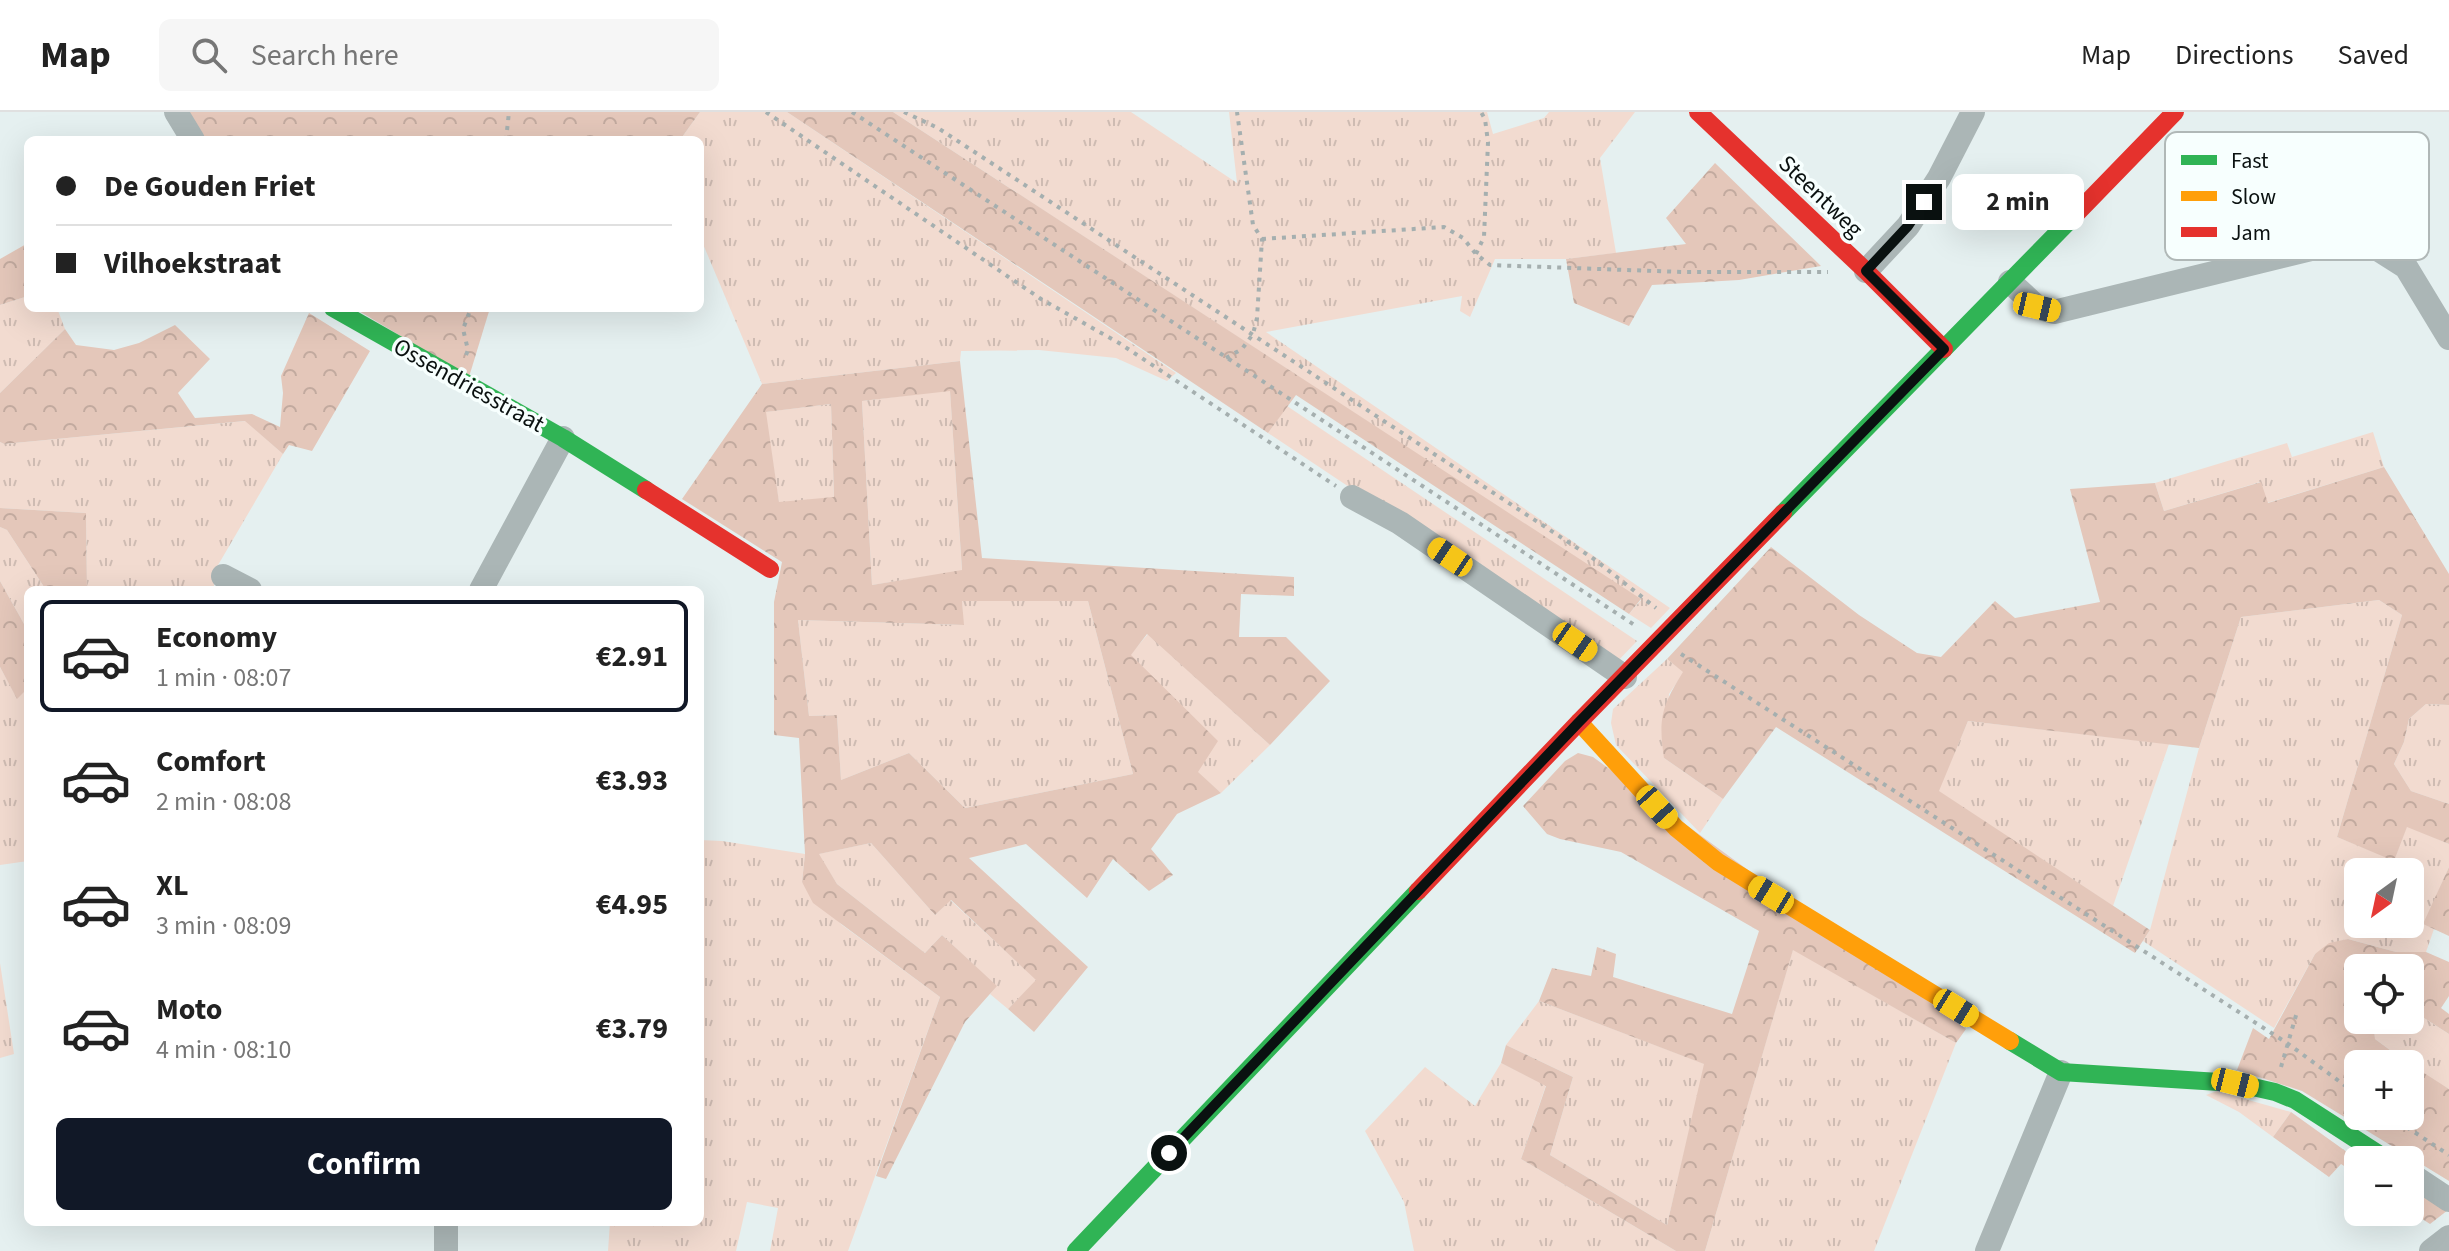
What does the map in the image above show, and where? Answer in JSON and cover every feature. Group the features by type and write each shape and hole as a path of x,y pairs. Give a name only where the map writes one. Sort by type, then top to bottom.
{"street":[{"path":"176,112 191,136"},
{"name":"Steentweg","path":"1698,112 1944,349"},
{"path":"1859,266 1908,226 1939,178 1973,112"},
{"path":"1076,1251 1579,722 2175,112"},
{"path":"2010,282 2037,307 2054,312 2266,260"},
{"path":"2395,260 2406,267 2441,306 2449,338"},
{"name":"Ossendriesstraat","path":"340,312 563,438 770,569"},
{"name":"Ossendriesstraat","path":"483,586 563,438"},
{"path":"1352,497 1400,523 1625,677"},
{"path":"223,576 242,586"},
{"path":"1579,722 1676,828 1718,862 2061,1072 2235,1083 2275,1092 2295,1100 2366,1146"},
{"path":"1987,1251 2061,1072"},
{"path":"2424,1183 2449,1200"},
{"path":"446,1226 446,1251"},
{"path":"2431,1251 2449,1237"}],"path":[{"path":"506,136 509,112"},
{"path":"766,112 1041,299 1119,343 1352,497"},
{"path":"852,112 1659,641 2287,1043 2344,1085"},
{"path":"904,112 938,128 1594,559 1676,623"},
{"path":"1226,358 1242,349 1253,334 1257,318 1262,239 1253,225 1237,112"},
{"path":"1476,254 1484,237 1487,158 1487,131 1481,112"},
{"path":"1262,239 1444,227 1463,238 1490,265 1682,272 1834,273 1859,266"},
{"path":"461,380 468,350 463,329 469,312"},
{"path":"2275,1092 2297,1012"},
{"path":"2411,1130 2449,1155"}],"green space":[{"path":"186,112 700,112 683,136 201,136"},
{"path":"700,112 787,112 1176,373 1167,381 1116,358 1039,350 961,351 960,361 762,384 704,246 704,136 683,136"},
{"path":"787,112 893,112 1641,599 1629,614 1296,395 1268,433"},
{"path":"893,112 1131,112 1237,183 1229,112 1487,112 1493,134 1544,118 1549,112 1635,112 1600,158 1616,253 1566,259 1495,259 1470,317 1460,311 1462,296 1266,332 1670,608 1651,628 1629,614 1641,600"},
{"path":"1715,163 1821,266 1739,280 1652,285 1629,326 1574,303 1566,259 1686,244 1666,218"},
{"path":"24,245 24,297 0,305 0,259"},
{"path":"24,297 24,312 59,312 65,329 0,393 0,305"},
{"path":"361,312 489,312 469,377"},
{"path":"309,313 370,351 312,451 289,445 283,454 245,421 0,442 0,393 65,329 76,345 114,350 139,343 175,325 210,359 178,393 195,418 252,414 280,427 281,376"},
{"path":"960,361 982,558 1294,577 1294,596 1241,594 1239,637 1286,637 1330,681 1270,745 1147,634 1131,655 1218,741 1198,772 1221,793 1177,814 1151,849 1173,875 1149,891 1113,859 1087,898 1026,844 969,858 1088,967 1034,1032 1008,1009 1036,980 951,900 935,915 871,843 819,854 837,884 925,953 942,935 997,986 965,1022 886,1179 876,1176 940,997 813,903 802,882 805,854 799,738 774,735 774,602 782,562 682,499 762,384","holes":["950,391 962,570 872,585 862,401","831,404 834,497 779,502 766,412","962,601 1088,601 1133,774 965,808 909,753 841,780 837,715 809,716 798,620 964,625"]},
{"path":"950,390 962,571 872,585 862,401"},
{"path":"831,404 834,498 779,503 765,412"},
{"path":"1287,406 1637,641 1615,664 1268,433"},
{"path":"246,421 283,454 214,572 214,586 87,586 86,513 0,508 0,442"},
{"path":"2373,432 2384,467 2267,503 2260,482 2164,511 2155,483 2287,443 2292,457"},
{"path":"2384,467 2449,574 2449,705 2426,704 2409,719 2404,742 2394,764 2411,791 2449,804 2449,844 2407,827 2395,858 2387,858 2337,837 2402,615 2379,600 2241,617 2199,748 1968,721 1939,791 2150,930 2135,953 1776,727 1723,799 1664,758 1661,732 1663,713 1683,672 1667,659 1771,547 1859,615 1917,653 1941,657 1995,601 2015,618 2100,602 2070,489 2155,483 2164,511 2261,482 2268,503"},
{"path":"0,508 86,513 87,586 43,586 7,530 0,527"},
{"path":"0,527 7,530 43,586 24,586 24,624 0,581"},
{"path":"0,581 24,624 24,692 17,699 0,667"},
{"path":"2379,600 2402,615 2337,837 2389,858 2344,858 2344,938 2424,938 2424,924 2434,929 2426,952 2396,952 2348,939 2315,954 2274,1028 2143,941 2150,930 2199,748 2241,617"},
{"path":"962,601 1088,601 1133,774 965,808 909,753 841,780 837,715 809,716 798,620 963,625"},
{"path":"1148,634 1270,745 1221,793 1198,773 1130,655"},
{"path":"1667,659 1684,672 1669,694 1664,758 1723,799 1700,833 1616,745 1611,723 1613,709"},
{"path":"0,667 17,698 24,692 24,862 0,865"},
{"path":"2426,704 2449,705 2449,804 2411,791 2394,764 2404,742 2409,719"},
{"path":"1968,721 2169,744 2113,906 1938,791"},
{"path":"1578,753 1593,757 1966,1029 1956,1043 1793,950 1705,1251 1676,1251 1521,1159 1546,1086 1501,1063 1506,1045 1573,1077 1550,1155 1667,1225 1704,1064 1539,1001 1552,968 1591,976 1597,947 1616,954 1613,977 1732,1014 1759,931 1621,852 1547,834 1523,806 1565,761"},
{"path":"2407,826 2449,844 2449,867 2424,924 2424,858 2395,858"},
{"path":"704,840 805,854 802,882 842,925 940,997 848,1251 770,1251 778,1208 747,1202 736,1251 608,1251 610,1226 704,1226"},
{"path":"871,843 935,915 950,900 1037,980 1008,1009 990,994 996,986 942,935 925,953 837,884 818,854"},
{"path":"2449,867 2449,936 2424,922"},
{"path":"2348,939 2396,952 2426,952 2449,962 2449,996 2441,1008 2449,1014 2449,1034 2424,1018 2424,954 2344,954 2344,1034 2374,1034 2375,1039 2390,1050 2344,1050 2344,1117 2302,1091 2237,1070 2253,1028 2269,1039 2315,954 2329,943"},
{"path":"1793,949 1956,1043 1874,1251 1705,1251"},
{"path":"0,963 14,1054 0,1058"},
{"path":"1539,1001 1705,1064 1667,1225 1550,1155 1573,1077 1506,1045"},
{"path":"2424,1018 2449,1034 2449,1089 2424,1075 2424,1050 2390,1050 2375,1039 2374,1034 2424,1034"},
{"path":"1501,1063 1546,1085 1521,1159 1676,1251 1414,1251 1404,1202 1365,1131 1425,1067 1475,1106"},
{"path":"2424,1073 2449,1089 2449,1181 2424,1166 2424,1146 2392,1146 2366,1130 2424,1130"},
{"path":"2217,1091 2291,1112 2273,1137 2239,1112 2206,1095"},
{"path":"2291,1112 2344,1150 2344,1166 2341,1164 2329,1177 2273,1137"},
{"path":"2424,1195 2448,1210 2430,1224 2424,1220"}],"traffic: fast":[{"path":"1783,513 2073,217"},
{"path":"340,312 563,438 646,490"},
{"path":"1076,1251 1418,891"},
{"path":"2010,1041 2061,1072 2235,1083 2275,1092 2295,1100 2366,1146"}],"traffic: slow":[{"path":"1579,722 1676,828 1718,862 2010,1041"}],"traffic: jam":[{"path":"1698,112 1944,349"},
{"path":"2073,217 2175,112"},
{"path":"646,490 770,569"},
{"path":"1418,891 1783,513"}],"route":[{"path":"1169,1153 1579,722 1944,349 1866,271 1908,226 1924,202"}]}
